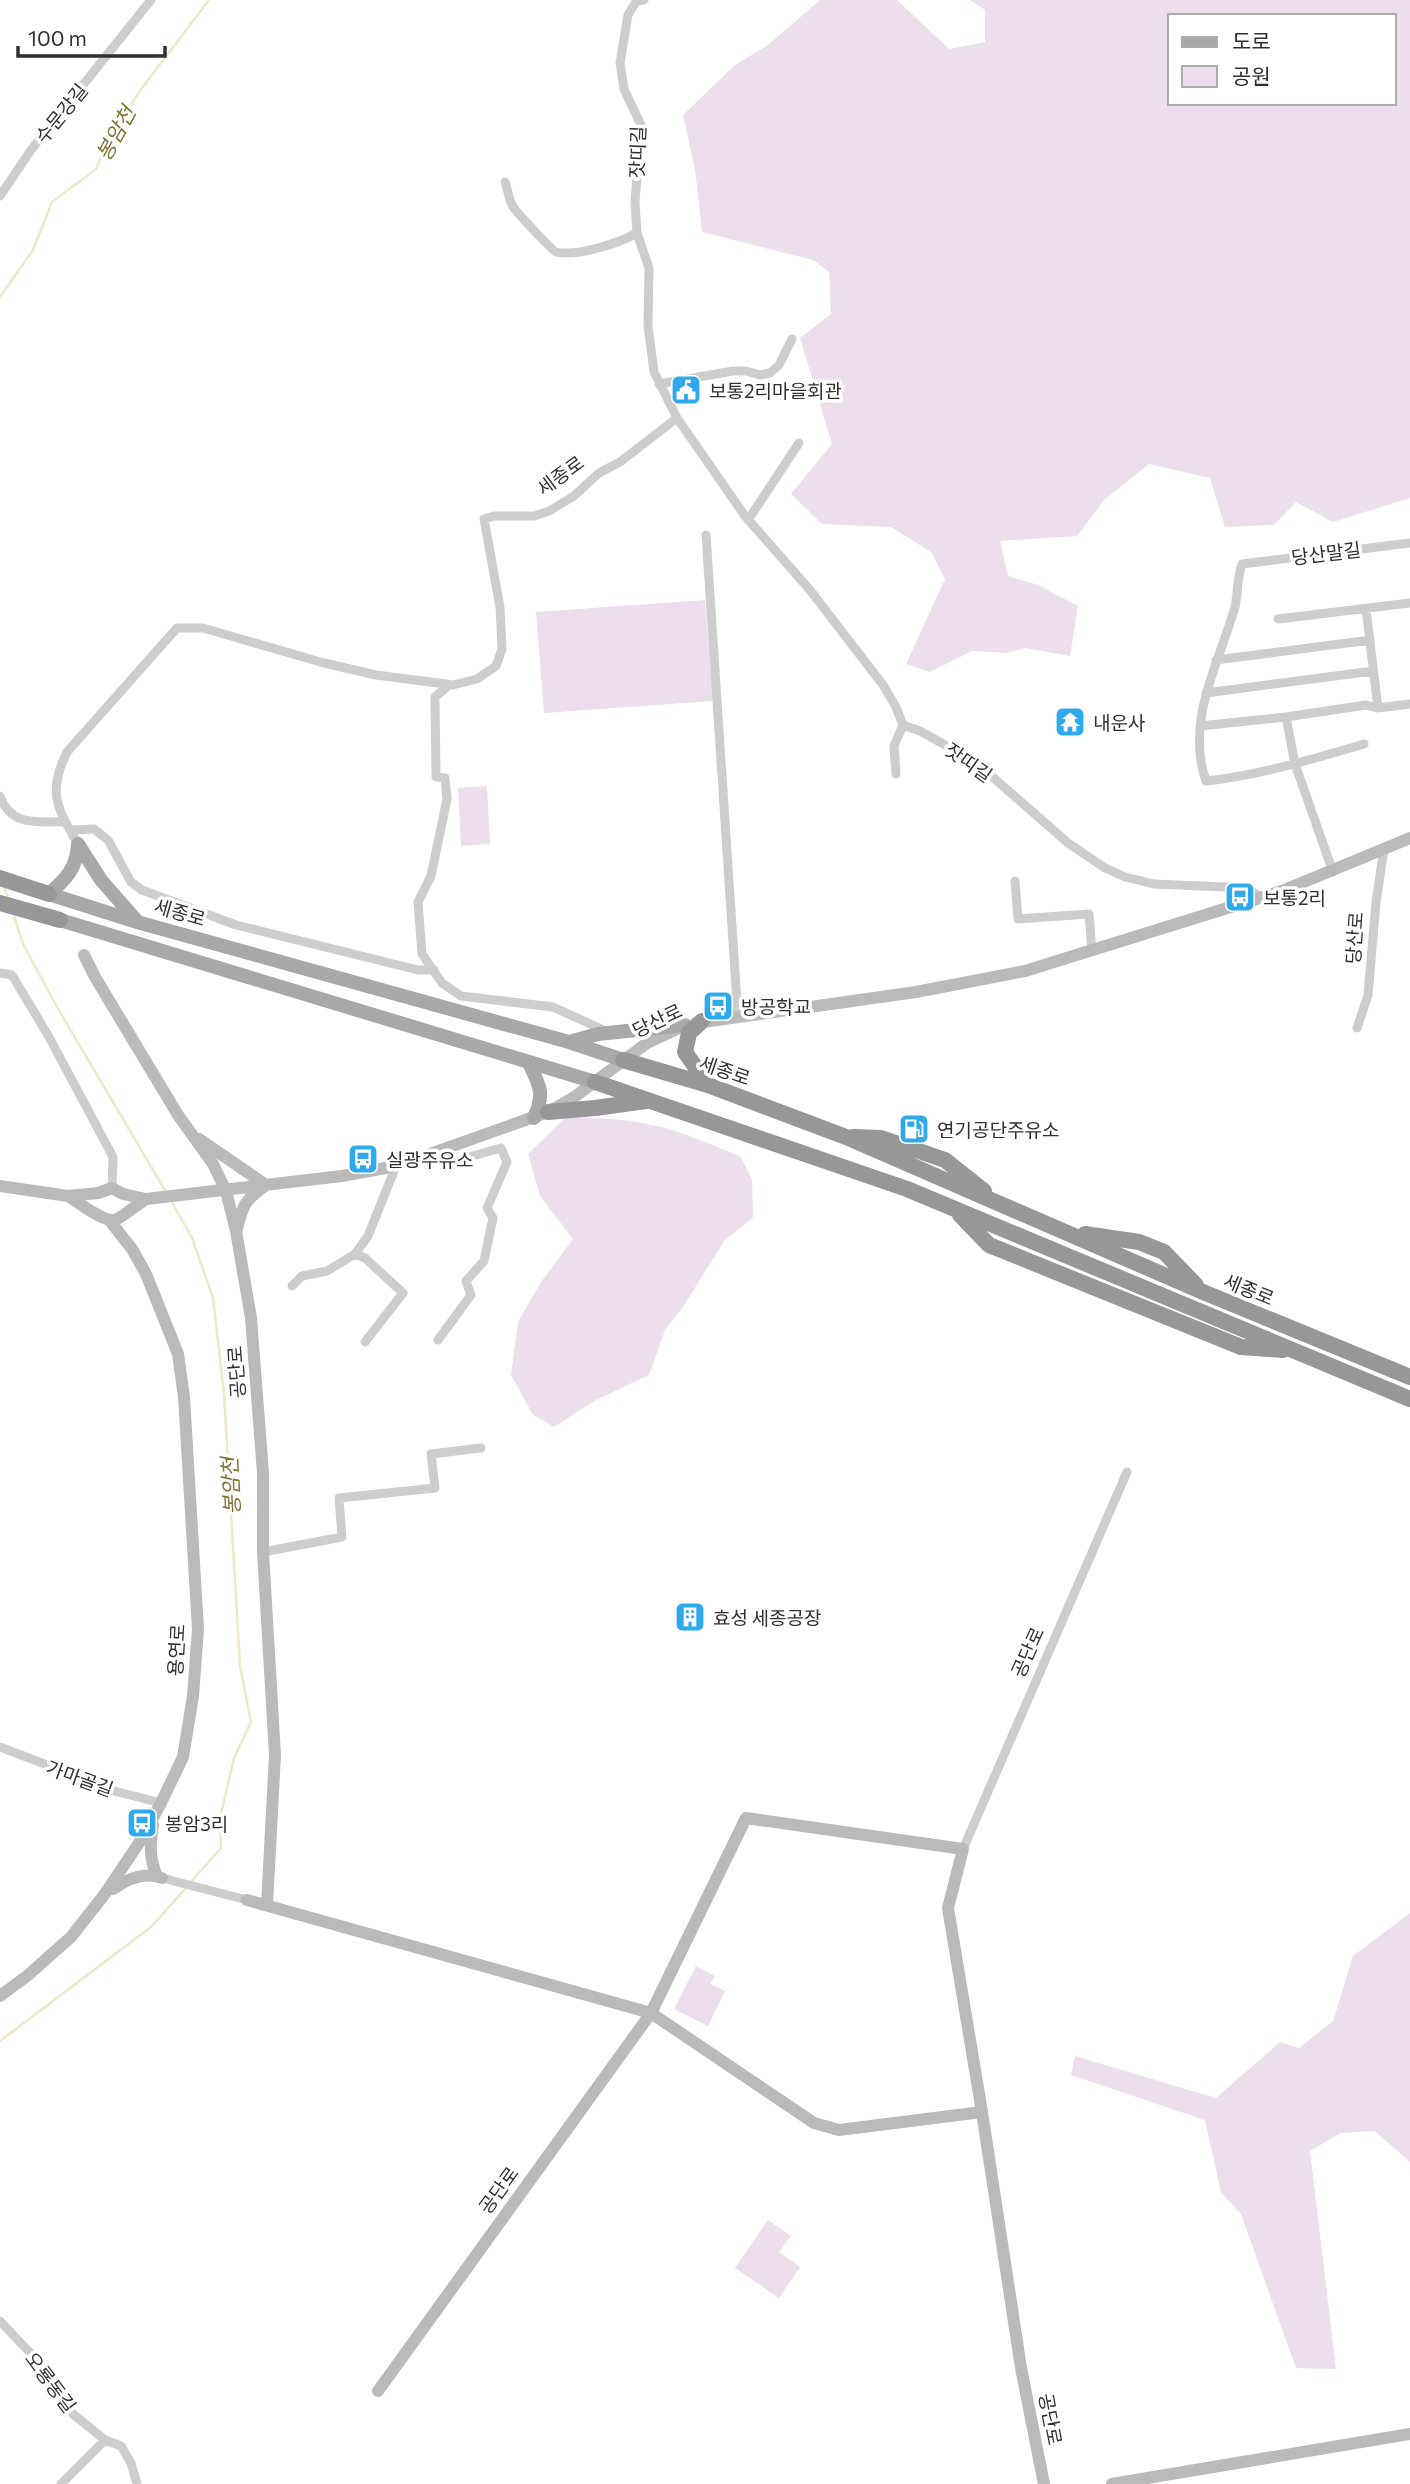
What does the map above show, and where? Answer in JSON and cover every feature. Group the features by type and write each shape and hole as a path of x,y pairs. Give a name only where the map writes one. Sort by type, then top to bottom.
{"highway":[{"name":"세종로","path":"0,878 49,894"},
{"name":"세종로","path":"0,903 60,920"},
{"path":"702,1021 689,1033 685,1052 708,1085"},
{"name":"세종로","path":"622,1060 708,1085 846,1137 1203,1292 1410,1377"},
{"name":"세종로","path":"595,1082 843,1166 953,1208 1410,1399"},
{"path":"541,1115 650,1100"}],"main road":[{"path":"49,894 74,869 78,845"},
{"path":"78,845 101,880 138,922"},
{"name":"세종로","path":"49,894 138,922 569,1042 622,1060"},
{"name":"세종로","path":"60,920 595,1082"},
{"path":"569,1042 598,1034 685,1025"},
{"path":"529,1063 541,1092 541,1115"}],"street":[{"name":"수문강길","path":"0,196 32,150 151,0"},
{"name":"잣띠길","path":"644,0 636,2 628,15 620,63 624,89 641,125 635,202 637,233 649,268 648,326 654,372 677,418 748,520 810,590 883,685 897,707 903,725 920,731 956,751 988,773 1068,843 1105,868 1125,877 1154,884 1248,888 1261,898"},
{"path":"505,182 513,207 537,231 545,244 556,252 589,250 625,240 637,233"},
{"path":"659,384 733,371 760,375 769,373 779,365 792,339"},
{"name":"세종로","path":"78,845 57,801 55,782 67,752 177,628 202,628 376,675 449,685 477,679 496,666 502,649 501,619 484,519 494,516 534,516 549,511 574,496 599,473 620,462 677,418"},
{"path":"748,520 799,443"},
{"path":"706,535 738,1017"},
{"name":"당산말길","path":"1216,660 1235,604 1242,564 1410,543"},
{"path":"1278,619 1410,603"},
{"path":"1366,609 1378,708"},
{"path":"1364,744 1295,764 1206,781 1200,726 1216,660 1370,640"},
{"path":"1206,693 1373,671"},
{"path":"449,685 435,697 436,777 445,778 447,799 431,876 418,902 422,954 442,983 461,996 553,1007 613,1034"},
{"path":"1200,726 1366,705 1378,708 1410,704"},
{"path":"1286,717 1295,764 1333,872"},
{"path":"896,774 894,746 903,725"},
{"path":"0,796 9,815 20,820 94,829 108,840 131,882 142,890 236,925 418,970 434,970"},
{"name":"당산로","path":"146,1199 221,1192 397,1166 541,1115 573,1098 647,1043 685,1025 971,983 1025,971 1261,898 1333,872 1410,838"},
{"name":"당산로","path":"1357,1028 1368,995 1376,902 1384,849"},
{"path":"1016,881 1018,919 1089,914 1092,951"},
{"name":"공단로","path":"84,954 178,1115 213,1164 236,1231 251,1318 263,1473 263,1552 275,1755 267,1905"},
{"path":"0,973 12,975 113,1157 117,1191 126,1204 123,1214 131,1249"},
{"path":"193,1135 265,1185 243,1204 236,1231"},
{"name":"당산로","path":"426,1155 451,1162 501,1148 507,1162 487,1208 493,1218 484,1261 466,1281 471,1296 438,1340"},
{"path":"292,1286 302,1276 327,1271 355,1254 368,1236 397,1166"},
{"path":"0,1186 68,1196 117,1191 146,1199"},
{"path":"95,1212 93,1203 98,1193"},
{"path":"68,1196 110,1221 131,1249"},
{"path":"110,1221 146,1199"},
{"name":"용연로","path":"0,1996 71,1937 104,1895 154,1817 183,1757 193,1696 198,1629 184,1397 178,1354 146,1274 131,1249"},
{"path":"355,1254 365,1258 404,1293 365,1342"},
{"path":"263,1552 342,1537 339,1498 435,1488 431,1454 481,1448"},
{"name":"공단로","path":"1044,2484 1021,2368 948,1908 963,1849 1127,1472"},
{"name":"가마골길","path":"0,1748 118,1792 161,1803"},
{"path":"154,1817 149,1846 151,1861 159,1877"},
{"name":"공단로","path":"378,2391 651,2013 746,1818 963,1849"},
{"path":"104,1895 126,1879 159,1877 651,2013 814,2123 839,2130 982,2112"},
{"name":"오룡동길","path":"0,2320 34,2357 73,2414 105,2440 121,2446 131,2463 137,2484"},
{"path":"1112,2484 1410,2434"},
{"path":"61,2484 105,2440"}],"green space":[{"path":"820,0 897,0 949,49 985,42 985,10 970,0 1410,0 1410,498 1333,522 1296,502 1274,525 1225,527 1210,478 1149,464 1105,499 1077,536 1000,541 1008,576 1038,585 1078,606 1070,656 1025,648 1007,653 972,651 930,672 906,664 945,579 931,552 891,527 822,524 791,494 832,444 800,338 831,314 829,272 813,260 702,232 695,169 683,115 735,65 768,45"},
{"path":"705,600 713,701 544,713 536,612"},
{"path":"487,786 490,844 461,846 458,788"},
{"path":"566,1117 652,1125 740,1156 752,1179 753,1217 724,1241 685,1304 665,1330 649,1375 594,1401 554,1427 533,1415 511,1375 518,1322 541,1282 573,1239 540,1196 528,1154"},
{"path":"1410,1913 1410,2162 1375,2131 1341,2133 1310,2151 1336,2369 1296,2368 1241,2214 1221,2192 1205,2120 1071,2075 1075,2056 1216,2098 1280,2042 1299,2048 1333,2021 1353,1956"},
{"path":"696,1966 715,1976 710,1984 725,1991 708,2026 674,2009"},
{"path":"768,2220 791,2236 779,2252 800,2267 779,2298 735,2268"}],"waterway":[{"name":"봉암천","path":"0,297 33,250 52,202 96,169 109,138 142,88 209,0"},
{"name":"봉암천","path":"4,887 9,900"},
{"name":"봉암천","path":"13,913 23,944 57,1007 166,1192"},
{"name":"봉암천","path":"171,1201 192,1238 213,1298 224,1393 240,1666 251,1722 234,1758 220,1818 221,1848 190,1883"},
{"name":"봉암천","path":"0,2041 151,1927 186,1888"}],"place":[{"name":"보통2리마을회관","path":"686,390"},
{"name":"내운사","path":"1070,722"},
{"name":"보통2리","path":"1240,897"},
{"name":"방공학교","path":"718,1006"},
{"name":"연기공단주유소","path":"914,1129"},
{"name":"실광주유소","path":"363,1159"},
{"name":"효성 세종공장","path":"690,1617"},
{"name":"봉암3리","path":"142,1823"}]}
